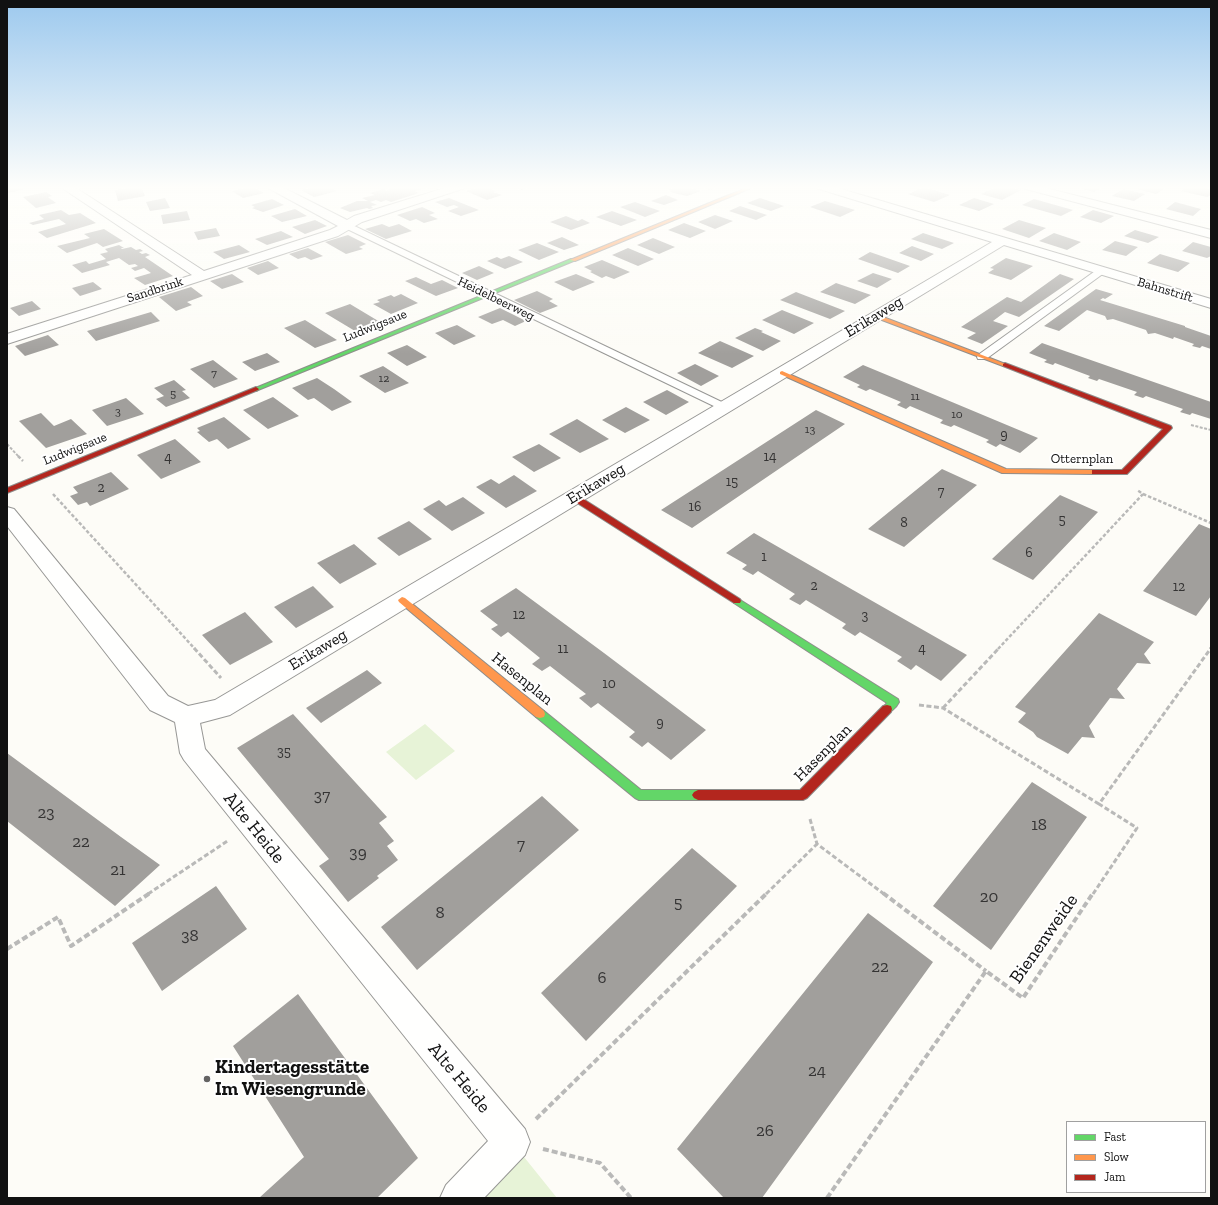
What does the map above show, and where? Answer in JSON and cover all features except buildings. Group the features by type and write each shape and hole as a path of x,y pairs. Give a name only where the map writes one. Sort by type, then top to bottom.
{"street":[{"path":"152,242 202,275"},
{"name":"Sandbrink","path":"7,339 305,242"},
{"name":"Ludwigsaue","path":"7,491 615,242"},
{"name":"Erikaweg","path":"186,716 221,708 1000,242"},
{"name":"Bahnstrift","path":"1006,242 1211,304"},
{"name":"Otternplan","path":"782,373 1005,471 1124,472 1168,428 876,316"},
{"path":"574,497 894,702"},
{"path":"7,514 159,703 186,716"},
{"name":"Hasenplan","path":"402,600 639,795 803,795 894,702"},
{"name":"Alte Heide","path":"186,716 193,753 512,1142"},
{"path":"459,1198 512,1142"}],"lane":[{"name":"Heidelbeerweg","path":"381,242 724,408"},
{"path":"982,357 1102,271"}],"path":[{"path":"7,444 239,697"},
{"path":"1110,472 1143,494 1211,523"},
{"path":"944,708 1143,494"},
{"path":"894,702 944,708 1099,804 1211,648"},
{"path":"803,795 817,844 986,971"},
{"name":"Bienenweide","path":"827,1198 986,971 1023,998 1137,828 1099,804"},
{"path":"7,949 58,917 71,946 251,825"},
{"path":"512,1142 817,844"},
{"path":"512,1142 600,1163 631,1198"}],"green space":[{"path":"425,724 455,751 416,780 386,752"},
{"path":"512,1142 557,1198 485,1198"}],"traffic: fast":[{"path":"256,389 573,260"},
{"path":"737,601 894,702 887,709"},
{"path":"540,714 639,795 698,795"}],"traffic: slow":[{"path":"573,260 616,242"},
{"path":"876,316 1005,365"},
{"path":"782,373 1005,471 1095,472"},
{"path":"402,600 540,714"}],"traffic: jam":[{"path":"1005,365 1168,428 1124,472 1095,472"},
{"path":"7,491 256,389"},
{"path":"574,497 737,601"},
{"path":"698,795 803,795 887,709"}],"place":[{"name":"Kindertagesstätte Im Wiesengrunde","path":"207,1079"}]}
